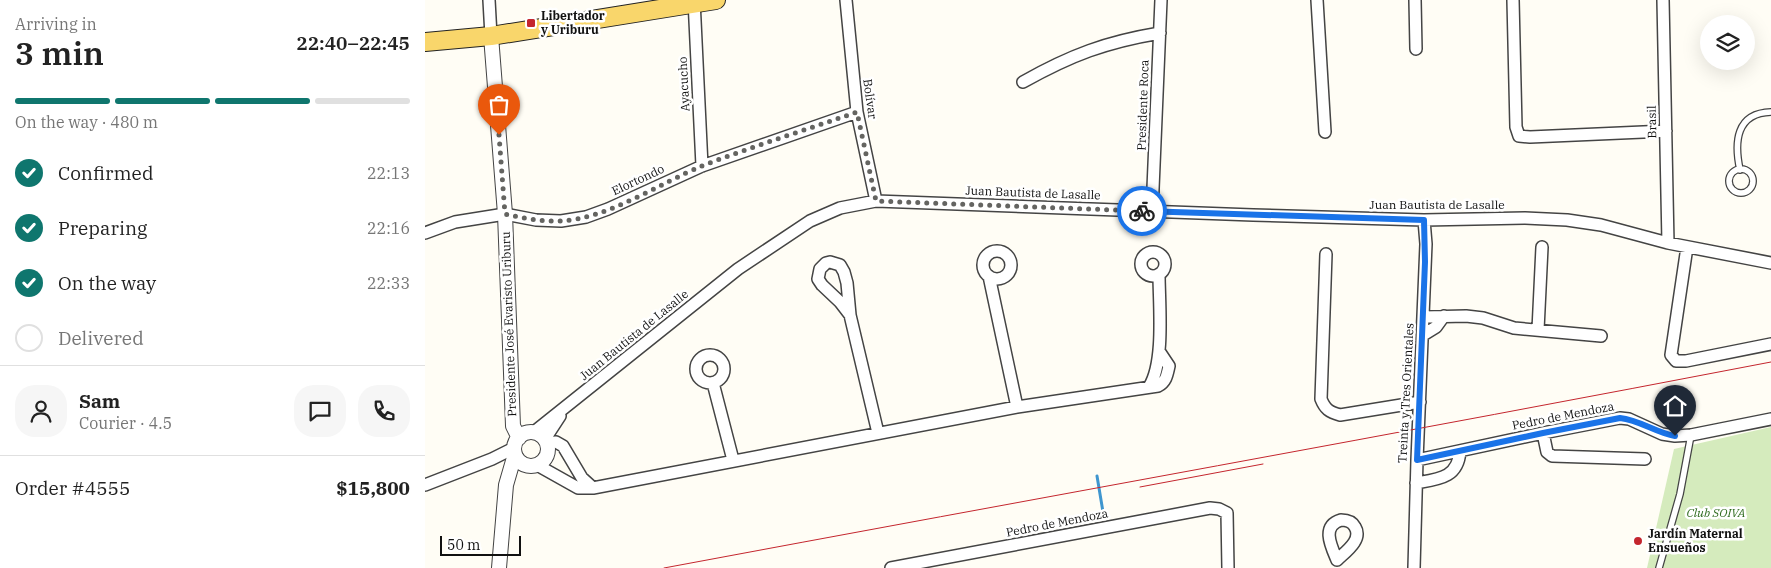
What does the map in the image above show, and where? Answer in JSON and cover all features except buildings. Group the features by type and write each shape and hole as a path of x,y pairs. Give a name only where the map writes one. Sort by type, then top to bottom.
{"main road":[{"path":"425,42 491,36 694,2 716,0"}],"street":[{"name":"Presidente José Evaristo Uriburu","path":"489,0 505,214 513,426 516,446"},
{"name":"Bolívar","path":"846,0 857,112 876,201"},
{"name":"Presidente Roca","path":"1152,212 1161,0"},
{"path":"1317,0 1325,132"},
{"path":"1415,0 1416,49"},
{"path":"1513,0 1515,127 1519,136 1666,131"},
{"name":"Brasil","path":"1663,0 1668,243"},
{"name":"Ayacucho","path":"694,2 702,166"},
{"path":"1023,82 1055,64 1089,50 1124,39 1160,33"},
{"name":"Elortondo","path":"425,233 455,222 505,214 536,220 561,221 586,217 608,209 702,166 857,112"},
{"name":"Juan Bautista de Lasalle","path":"542,438 566,408 738,269 810,221 840,208 876,201 1424,220 1525,218 1567,220 1601,226 1687,247 1771,262"},
{"name":"Treinta y Tres Orientales","path":"1414,568 1426,244 1424,220"},
{"path":"1538,330 1542,247"},
{"path":"1687,247 1671,355 1676,361 1686,361 1771,344"},
{"path":"1326,254 1321,399 1324,407 1330,412 1340,415 1420,402"},
{"path":"516,446 521,463 531,465 578,488 593,488 1017,407 1158,386 1163,383 1167,376 1169,366 1159,351 1159,274"},
{"path":"989,276 1017,407"},
{"path":"850,316 878,433"},
{"path":"1423,335 1437,326 1444,316"},
{"path":"1423,318 1466,316 1483,318 1514,328 1601,336"},
{"path":"713,383 733,460"},
{"name":"Pedro de Mendoza","path":"1417,460 1620,418 1629,419 1662,434 1675,436 1691,435 1771,419"},
{"path":"1543,433 1547,452 1552,456 1645,459"},
{"path":"499,568 506,485 516,446 523,434 556,442 563,446 582,478 593,488"},
{"path":"506,485 531,465 546,456 548,452 542,438"},
{"path":"425,485 492,459 516,446"},
{"path":"1416,484 1439,479 1453,471 1459,462 1460,451"},
{"name":"Pedro de Mendoza","path":"891,568 1210,508 1219,509 1227,513 1228,568"}],"lane":[{"path":"1741,170 1737,147 1743,125 1753,114 1771,112"},
{"path":"1741,170 1750,174 1753,180 1749,190 1744,193 1734,191 1729,181 1735,171 1741,170"},
{"path":"1659,568 1680,494 1691,435"}],"green space":[{"name":"Club SOIVA","path":"1771,427 1771,568 1647,568 1674,449"}],"waterway":[{"path":"1097,476 1103,512"}],"tram line":[{"path":"664,568 1771,362"},
{"path":"1140,487 1263,464"}],"way so far":[{"path":"499,135 505,214 536,220 561,221 586,217 608,209 702,166 857,112 876,201 1142,211"}],"place":[{"name":"Libertador y Uriburu","path":"531,23"},
{"name":"Jardín Maternal Ensueños","path":"1638,541"}],"route":[{"path":"1142,211 1424,220 1426,244 1417,460 1620,418 1629,419 1662,434 1675,436"}]}
